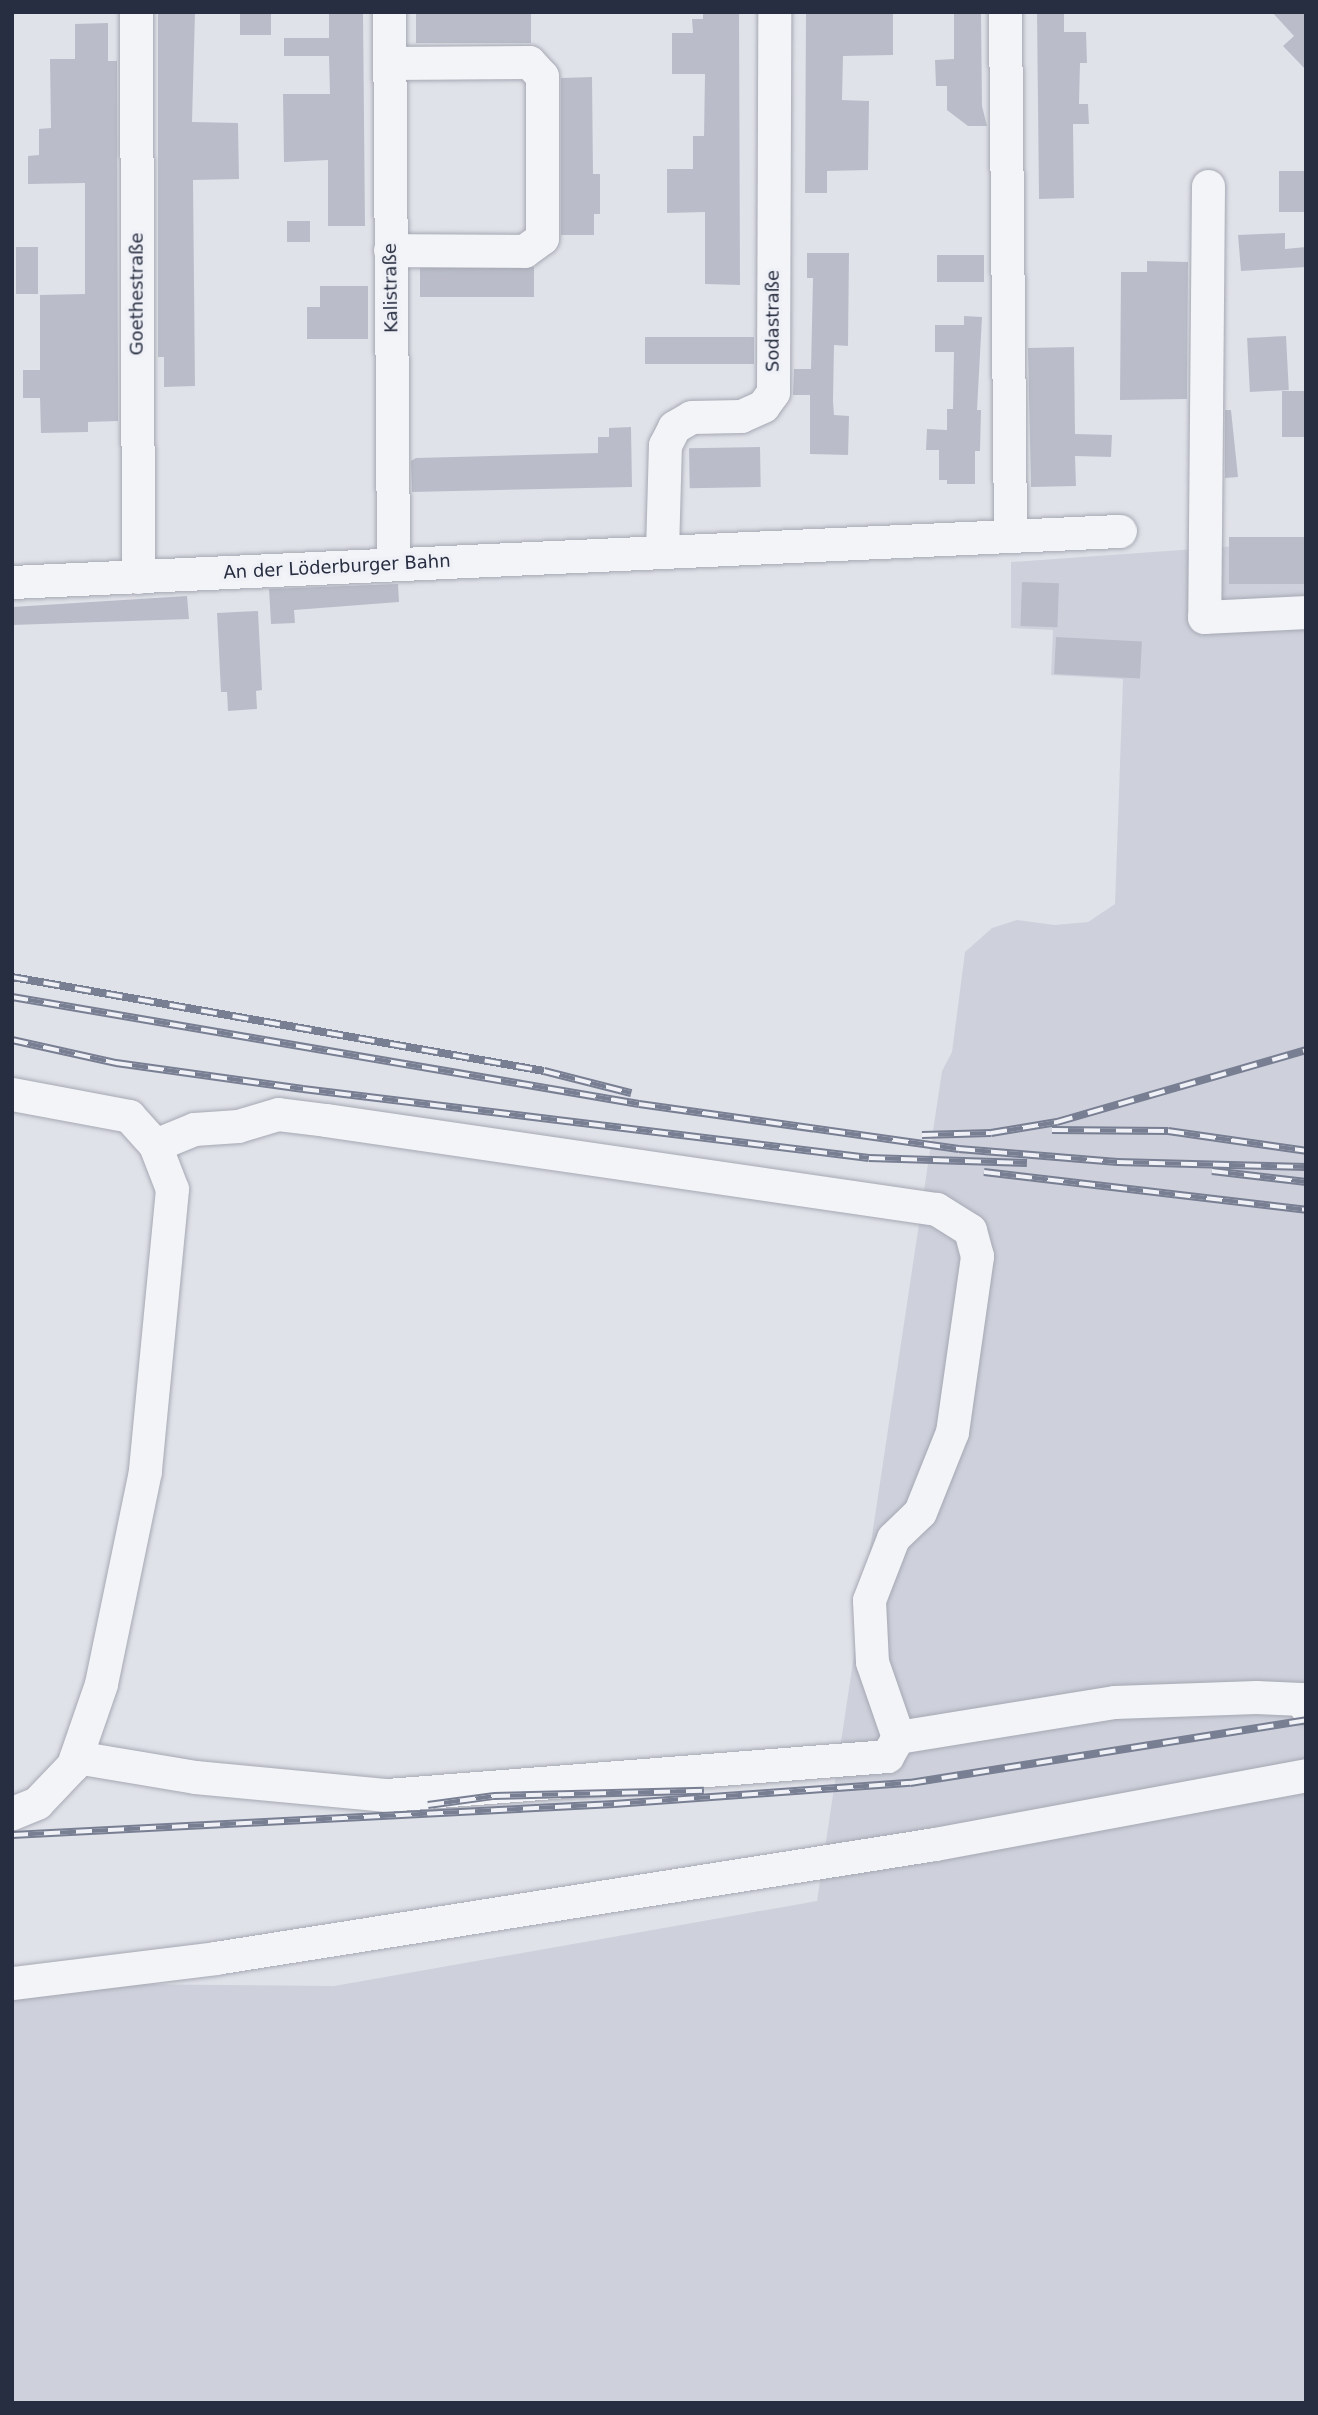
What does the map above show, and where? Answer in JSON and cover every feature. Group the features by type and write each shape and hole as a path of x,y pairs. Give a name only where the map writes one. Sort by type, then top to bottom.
{"street":[{"name":"Goethestraße","path":"136,12 138,576"},
{"name":"Kalistraße","path":"389,12 393,564"},
{"name":"Sodastraße","path":"662,551 665,445 674,427 691,417 741,416 763,406 773,392 774,12"},
{"path":"1005,12 1010,535"},
{"path":"389,63 529,62 542,76 542,238 524,251 390,250"},
{"path":"1208,186 1204,617 1306,612"},
{"name":"An der Löderburger Bahn","path":"12,582 1120,531"},
{"path":"12,1094 129,1116 155,1145 172,1189 145,1471 101,1684 76,1757 37,1803 12,1813"},
{"path":"76,1757 195,1777 387,1795 887,1756 898,1737 872,1662 869,1600 894,1538 920,1512 952,1432 978,1256 971,1230 936,1209 278,1114 239,1126 194,1129 155,1145"},
{"path":"898,1737 1114,1702 1256,1697 1301,1699 1306,1707"},
{"path":"12,1983 215,1958 894,1850 1306,1775"}],"shaded area":[{"path":"1306,541 1306,2403 12,2403 12,1983 334,1986 817,1901 942,1071 952,1052 965,952 992,928 1017,920 1055,925 1088,922 1115,904 1123,679 1051,675 1053,630 1011,628 1011,562"}],"building":[{"path":"158,12 195,13 192,122 238,123 239,179 193,180 195,386 164,387 164,357 158,357"},
{"path":"240,12 271,12 271,35 240,35"},
{"path":"329,12 363,12 365,226 328,226 328,160 284,162 283,94 330,94 329,56 284,56 284,38 329,38"},
{"path":"416,12 531,12 531,43 416,43"},
{"path":"703,12 739,12 740,285 705,284 705,212 667,213 667,169 693,169 693,136 704,136 705,74 672,74 672,33 693,33 692,19 703,19"},
{"path":"806,12 893,12 893,55 843,56 842,100 869,101 868,170 827,171 827,193 805,193"},
{"path":"954,12 981,12 982,106 987,126 968,126 947,110 947,86 936,86 935,60 954,59"},
{"path":"1037,12 1064,12 1064,32 1086,32 1087,63 1080,63 1079,104 1088,104 1089,124 1073,124 1074,198 1039,199"},
{"path":"1272,12 1306,12 1306,70 1283,46 1294,36"},
{"path":"108,23 108,61 117,61 118,421 88,422 88,432 41,433 40,398 23,398 23,370 40,370 40,295 85,294 85,183 28,184 28,156 39,155 39,129 51,128 50,59 75,59 75,24"},
{"path":"592,77 593,174 600,174 600,214 594,214 594,235 561,235 561,78"},
{"path":"1279,171 1306,171 1306,212 1279,212"},
{"path":"287,221 310,221 310,242 287,242"},
{"path":"1285,233 1285,249 1306,247 1306,267 1241,271 1238,235"},
{"path":"16,247 38,247 38,294 16,294"},
{"path":"807,253 849,253 848,346 834,345 833,401 834,415 849,416 848,455 810,454 810,395 793,395 794,369 811,369 813,278 807,278"},
{"path":"937,255 984,255 984,282 937,282"},
{"path":"1147,261 1188,262 1187,399 1120,400 1121,272 1147,272"},
{"path":"420,267 534,267 534,297 420,297"},
{"path":"320,286 368,286 368,339 307,339 307,307 320,307"},
{"path":"964,316 982,317 977,410 981,410 980,451 975,451 975,484 947,484 947,480 939,480 939,450 926,450 927,429 947,430 947,409 953,409 954,352 935,352 935,325 964,325"},
{"path":"1286,336 1289,390 1250,392 1247,338"},
{"path":"645,337 754,337 754,364 645,364"},
{"path":"1074,347 1075,434 1112,435 1111,457 1075,456 1076,486 1031,487 1028,348"},
{"path":"1282,391 1306,391 1306,437 1282,437"},
{"path":"1225,410 1231,410 1238,477 1225,478"},
{"path":"631,427 632,487 412,492 411,461 416,458 598,453 598,437 609,437 609,428"},
{"path":"760,447 761,487 690,488 689,448"},
{"path":"1229,537 1306,537 1306,584 1229,584"},
{"path":"1022,582 1059,583 1057,627 1020,626"},
{"path":"398,584 399,602 294,610 295,623 271,624 269,589"},
{"path":"187,596 189,619 12,625 12,607"},
{"path":"258,611 262,690 256,691 257,709 228,711 227,692 221,692 217,613"},
{"path":"1056,637 1142,642 1140,678 1054,674"}],"railway":[{"path":"12,977 544,1071 631,1093"},
{"path":"12,997 639,1104 959,1149 1117,1162 1306,1167"},
{"path":"12,1040 116,1063 303,1089 869,1158 1027,1163"},
{"path":"922,1135 991,1133 1057,1122 1306,1050"},
{"path":"1052,1130 1168,1131 1306,1151"},
{"path":"1212,1171 1306,1182"},
{"path":"984,1172 1306,1210"},
{"path":"12,1835 614,1804 910,1783 1306,1720"},
{"path":"428,1805 494,1796 704,1791"}]}
